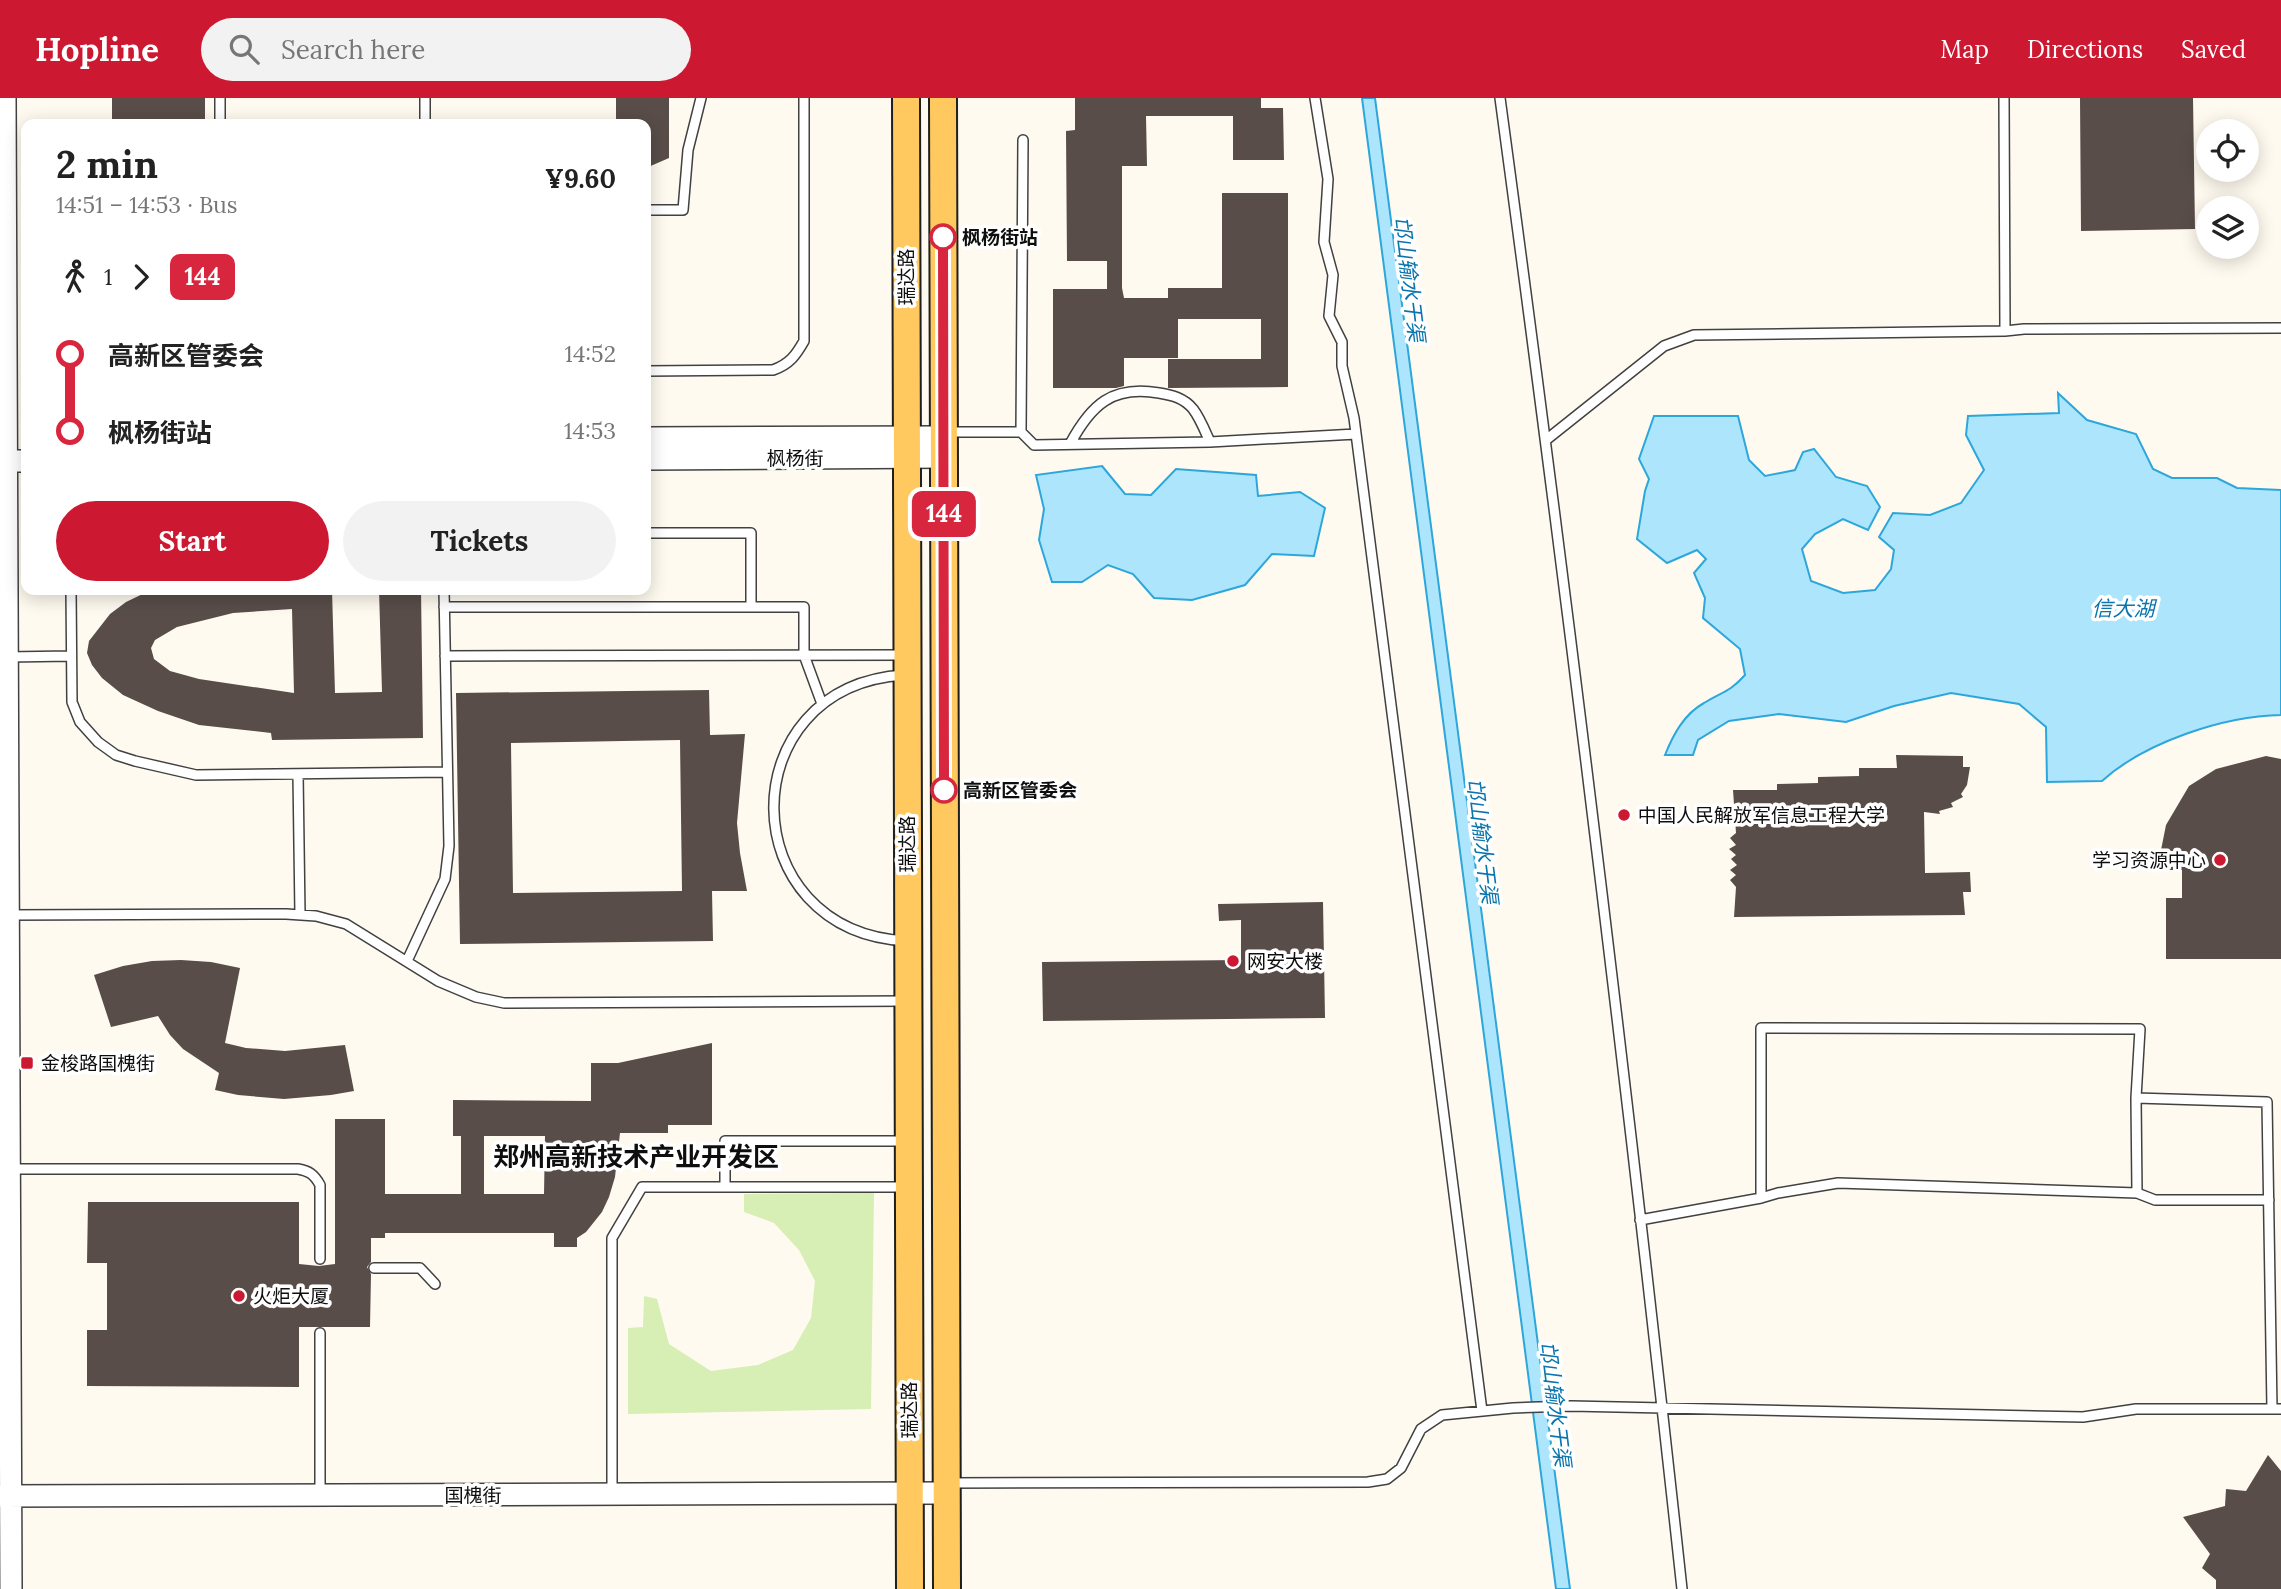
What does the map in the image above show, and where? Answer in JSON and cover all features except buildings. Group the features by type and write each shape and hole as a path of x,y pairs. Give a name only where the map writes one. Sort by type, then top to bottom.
{"main road":[{"name":"瑞达路","path":"906,98 910,1589"},
{"name":"瑞达路","path":"943,98 947,1589"}],"street":[{"path":"5,98 11,451 7,657 8,915 4,1072 9,1168 5,1496 11,1589"},
{"name":"枫杨街","path":"651,438 906,447"},
{"name":"枫杨街","path":"651,459 906,447 943,442"},
{"name":"国槐街","path":"5,1496 909,1493 947,1488"}],"lane":[{"path":"220,98 220,119"},
{"path":"425,98 425,119"},
{"path":"651,210 683,210 688,150 701,98"},
{"path":"651,371 774,370 787,365 798,353 804,341 804,98"},
{"path":"1315,98 1328,179 1324,242 1333,275 1329,316 1342,342 1342,366 1356,434 1482,1411"},
{"path":"1500,98 1546,440 1682,1589"},
{"path":"2004,98 2005,331"},
{"path":"1023,140 1021,432 1034,444 1210,442 1356,434"},
{"path":"1546,440 1664,346 1694,335 2005,331 2024,328 2281,328"},
{"path":"1070,444 1094,408 1110,397 1128,391 1170,394 1182,399 1193,409 1210,442"},
{"path":"943,442 1021,432"},
{"path":"651,533 751,533 751,607"},
{"path":"71,595 72,702 80,722 116,755 196,775 447,772"},
{"path":"407,961 445,879 449,846 444,595"},
{"path":"444,607 804,607 804,655 822,704"},
{"path":"445,656 804,655 908,668"},
{"path":"7,657 71,656"},
{"path":"908,668 868,680 836,694 810,716 789,744 776,779 773,818 782,857 802,891 831,918 849,929 869,936 909,941"},
{"path":"298,774 300,915"},
{"path":"8,915 317,916 346,924 451,986 476,997 504,1003 908,1001"},
{"path":"1761,1198 1761,1028 2140,1029 2136,1098 2137,1193"},
{"path":"947,1488 1368,1482 1387,1479 1401,1468 1421,1429 1441,1415 1513,1408 1571,1406 2083,1417 2136,1409 2277,1409 2267,1102 2136,1098"},
{"path":"725,1187 725,1141 908,1141"},
{"path":"9,1168 298,1168 315,1176 320,1185 320,1259"},
{"path":"1640,1220 1838,1183 2137,1193 2155,1200 2269,1200"},
{"path":"612,1494 612,1238 642,1187 909,1187"},
{"path":"374,1268 419,1268 435,1284"},
{"path":"320,1333 320,1495"}],"green space":[{"path":"874,1193 871,1409 628,1414 628,1328 643,1327 644,1296 657,1299 669,1344 711,1371 758,1365 793,1350 811,1318 815,1281 799,1250 774,1223 744,1212 744,1194"}],"water":[{"path":"1362,98 1375,98 1570,1589 1556,1589"},
{"name":"信大湖","path":"2058,393 2087,420 2136,434 2153,469 2172,478 2217,478 2237,488 2281,490 2281,715 2235,720 2186,734 2140,754 2102,781 2047,782 2046,727 2019,704 1951,693 1894,706 1846,722 1779,714 1729,721 1698,740 1693,755 1665,755 1676,733 1691,713 1745,675 1740,649 1703,618 1705,598 1694,573 1706,559 1697,550 1667,563 1637,539 1649,479 1639,459 1654,416 1738,416 1749,460 1765,476 1795,470 1803,452 1814,449 1836,477 1867,486 1880,507 1868,530 1843,519 1815,534 1802,549 1811,581 1843,593 1875,590 1891,569 1894,550 1879,537 1893,513 1930,515 1961,503 1984,470 1966,435 1968,416 2059,413"},
{"path":"1102,466 1125,494 1151,495 1176,469 1256,475 1258,496 1300,492 1325,508 1314,556 1272,554 1245,585 1192,600 1154,598 1133,574 1108,565 1082,582 1052,582 1039,540 1044,509 1036,475"}],"bus line":[{"name":"144","path":"943,237 944,790"}],"place":[{"name":"枫杨街站","path":"943,237"},
{"name":"高新区管委会","path":"944,790"},
{"name":"中国人民解放军信息工程大学","path":"1624,815"},
{"name":"学习资源中心","path":"2220,860"},
{"name":"网安大楼","path":"1233,961"},
{"name":"金梭路国槐街","path":"27,1063"},
{"name":"火炬大厦","path":"239,1296"}],"district":[{"name":"郑州高新技术产业开发区","path":"636,1157"}],"water label":[{"name":"邙山输水干渠","path":"1409,279"},
{"name":"邙山输水干渠","path":"1482,841"},
{"name":"邙山输水干渠","path":"1555,1404"}]}
